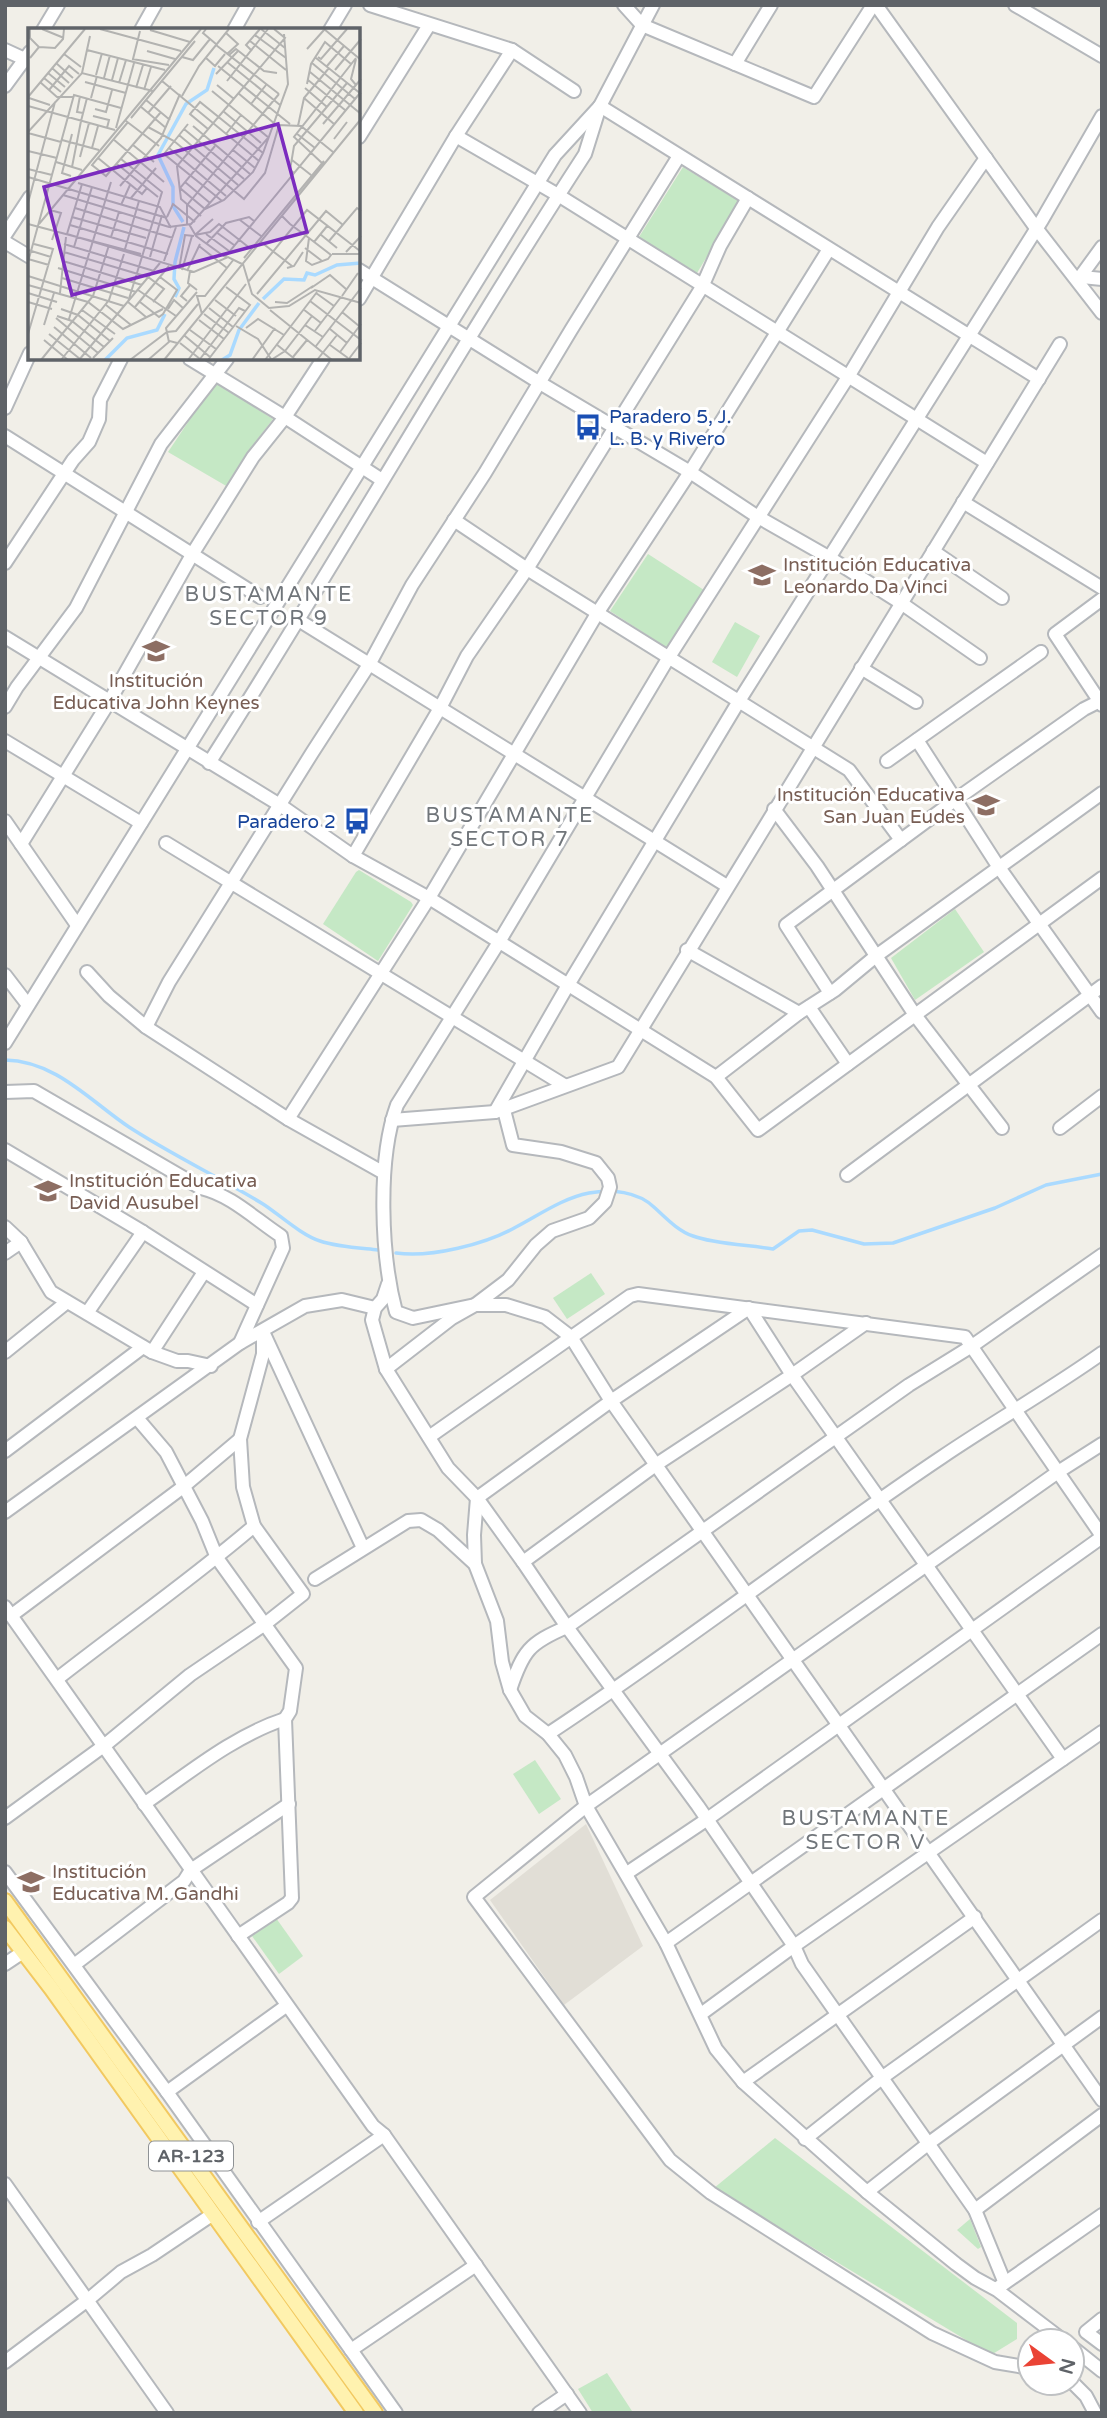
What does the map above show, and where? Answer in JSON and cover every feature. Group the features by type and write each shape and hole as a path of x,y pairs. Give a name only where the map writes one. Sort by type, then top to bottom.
{"main road":[{"name":"AR-123","path":"5,1901 375,2413"},
{"name":"AR-123","path":"5,1928 356,2413"}],"street":[{"path":"44,28 58,5"},
{"path":"142,28 155,5"},
{"path":"234,28 248,5"},
{"path":"331,28 345,5"},
{"path":"370,5 512,51 574,91"},
{"path":"625,5 642,25 814,97 874,5 1036,228 1080,279 1102,313"},
{"path":"209,763 300,621 382,480 585,154 600,106 653,5"},
{"path":"735,64 771,5"},
{"path":"1015,5 1102,55"},
{"path":"360,135 429,25"},
{"path":"5,50 28,58 5,86"},
{"path":"360,297 456,135 512,51"},
{"path":"600,106 1039,379"},
{"path":"5,1043 555,155 600,106"},
{"path":"386,1369 452,1318 475,1305 508,1280 536,1245 552,1231 581,1222 599,1211 609,1192 608,1178 596,1163 561,1152 513,1145 499,1111 524,1060 568,985 739,702 1036,228 1102,116"},
{"path":"456,135 558,195 987,463"},
{"path":"146,1027 169,982 370,663 412,585 679,156"},
{"path":"986,158 938,227 848,377 669,657 499,942 397,1105 384,1173 389,1283 396,1312 413,1318 475,1305 506,1305 554,1323 570,1336 611,1401 1102,2100"},
{"path":"353,856 440,708 467,656 527,569 702,287 720,246 748,198"},
{"path":"5,235 28,200"},
{"path":"5,242 28,256"},
{"path":"1080,279 1102,247"},
{"path":"288,1119 429,898 598,612 690,472 829,249"},
{"path":"360,271 540,383 690,472 758,517 830,558 980,658"},
{"path":"1080,279 1102,279"},
{"path":"392,1120 499,1111 618,1067 639,1028 1060,344"},
{"path":"5,408 28,357"},
{"path":"5,563 95,431 100,400 120,360"},
{"path":"192,360 382,480"},
{"path":"5,707 76,608 161,444 226,360"},
{"path":"21,844 109,702 193,553 253,457 285,417 322,360"},
{"path":"5,436 260,597"},
{"path":"963,502 1102,588"},
{"path":"454,520 527,569 849,770 901,840"},
{"path":"933,551 1002,598"},
{"path":"830,993 786,925 1084,709 1101,702 1055,634 1102,598"},
{"path":"300,621 727,886"},
{"path":"5,637 280,805 353,856 429,898 716,1077 758,1130 1102,878"},
{"path":"887,761 1041,652"},
{"path":"861,667 916,702"},
{"path":"917,740 998,866 1102,1013"},
{"path":"5,741 141,823"},
{"path":"716,1077 998,866 1102,793"},
{"path":"774,809 832,890 915,1015 1002,1128"},
{"path":"5,821 77,925"},
{"path":"166,843 564,1085"},
{"path":"687,950 804,1010 848,1064"},
{"path":"87,972 109,996 146,1027 288,1119 384,1173"},
{"path":"5,975 28,1005"},
{"path":"847,1175 1102,986"},
{"path":"5,1092 34,1091 201,1188 214,1191 235,1203 281,1236 283,1248 240,1343"},
{"path":"1059,1128 1102,1096"},
{"path":"5,1150 143,1232 257,1305"},
{"path":"5,1227 20,1242 51,1292 148,1349 177,1361 188,1360 211,1366"},
{"path":"87,1313 143,1232"},
{"path":"5,1253 20,1242"},
{"path":"510,1690 523,1656 542,1637 567,1627 835,1436 972,1346 1102,1255"},
{"path":"5,1451 148,1349 204,1272"},
{"path":"389,1283 383,1299 375,1308 372,1320 386,1369 449,1468 477,1498 567,1627 661,1754 794,1946 802,1964 975,2210 1001,2285"},
{"path":"429,1437 570,1336 630,1296 638,1294 965,1337 1102,1537 706,1820 627,1873"},
{"path":"5,1512 240,1343 305,1306 342,1300 375,1308"},
{"path":"5,1352 67,1302"},
{"path":"749,1308 792,1376 1062,1759"},
{"path":"477,1498 611,1401 749,1308"},
{"path":"523,1562 657,1464 792,1376 866,1323"},
{"path":"5,1818 105,1745 190,1675 265,1624 303,1594 254,1526 243,1487 240,1438 263,1354 262,1331"},
{"path":"262,1331 363,1548"},
{"path":"548,1734 614,1691 942,1456 1102,1353"},
{"path":"137,1418 166,1452 202,1521 217,1558 296,1668 290,1711 285,1720 292,1898 238,1936"},
{"path":"240,1438 183,1487 9,1611 286,2006 373,2126 384,2135 580,2413"},
{"path":"1016,2366 995,2362 932,2333 710,2193 670,2160 474,1897 586,1806 1058,1472 1102,1444"},
{"path":"477,1498 475,1564 497,1621 502,1662 510,1690 525,1716 548,1734 565,1755 586,1806 666,1943 716,2049 743,2082 867,2192 975,2278 1001,2285 1048,2327"},
{"path":"315,1579 408,1521 421,1520 438,1530 475,1564"},
{"path":"57,1679 217,1558 254,1526"},
{"path":"666,1943 1102,1634"},
{"path":"145,1804 234,1743 262,1727 285,1720"},
{"path":"701,2014 794,1946 1102,1732"},
{"path":"74,1965 184,1881 191,1870 289,1804"},
{"path":"5,1871 396,2413"},
{"path":"743,2082 975,1917"},
{"path":"805,2139 883,2077 1102,1920"},
{"path":"5,1964 23,1952"},
{"path":"167,2092 286,2006"},
{"path":"867,2192 929,2143 1102,2017"},
{"path":"975,2210 1102,2115"},
{"path":"258,2222 384,2135"},
{"path":"5,2184 167,2413"},
{"path":"5,2362 89,2300 121,2272 152,2255 213,2214"},
{"path":"1001,2285 1102,2214"},
{"path":"351,2350 475,2266"},
{"path":"1102,2319 1086,2332 1102,2344"},
{"path":"1086,2358 1102,2371"},
{"path":"539,2413 567,2394"},
{"path":"1086,2396 1095,2413"}],"shaded area":[{"path":"586,1824 643,1946 564,2005 490,1900"}],"green space":[{"path":"683,167 740,202 697,273 639,237"},
{"path":"215,382 273,419 247,453 228,487 168,452"},
{"path":"648,554 704,590 667,648 610,611"},
{"path":"735,622 760,636 737,677 712,662"},
{"path":"359,870 413,905 378,961 323,924"},
{"path":"955,909 984,952 915,1000 891,958"},
{"path":"591,1273 605,1294 567,1319 553,1298"},
{"path":"535,1760 561,1799 539,1814 513,1774"},
{"path":"276,1918 303,1956 279,1974 252,1936"},
{"path":"775,2138 1017,2323 1016,2340 991,2355 714,2188"},
{"path":"970,2219 981,2247 978,2249 957,2230"},
{"path":"607,2373 632,2411 630,2413 593,2413 578,2389"}],"waterway":[{"path":"5,1060 40,1067 72,1084 129,1127 263,1204 313,1238 334,1245 378,1250"},
{"path":"396,1253 425,1253 474,1244 504,1233 570,1199 606,1191 641,1198 682,1231 711,1241 773,1249 799,1231 812,1230 864,1244 893,1243 995,1208 1046,1185 1102,1174"}],"place":[{"name":"Paradero 5, J. L. B. y Rivero","path":"588,427"},
{"name":"Institución Educativa Leonardo Da Vinci","path":"762,575"},
{"name":"Institución Educativa John Keynes","path":"156,651"},
{"name":"Institución Educativa San Juan Eudes","path":"986,805"},
{"name":"Paradero 2","path":"357,821"},
{"name":"Institución Educativa David Ausubel","path":"48,1191"},
{"name":"Institución Educativa M. Gandhi","path":"31,1882"}],"district":[{"name":"BUSTAMANTE SECTOR 9","path":"269,606"},
{"name":"BUSTAMANTE SECTOR 7","path":"510,827"},
{"name":"BUSTAMANTE SECTOR V","path":"866,1830"}]}
